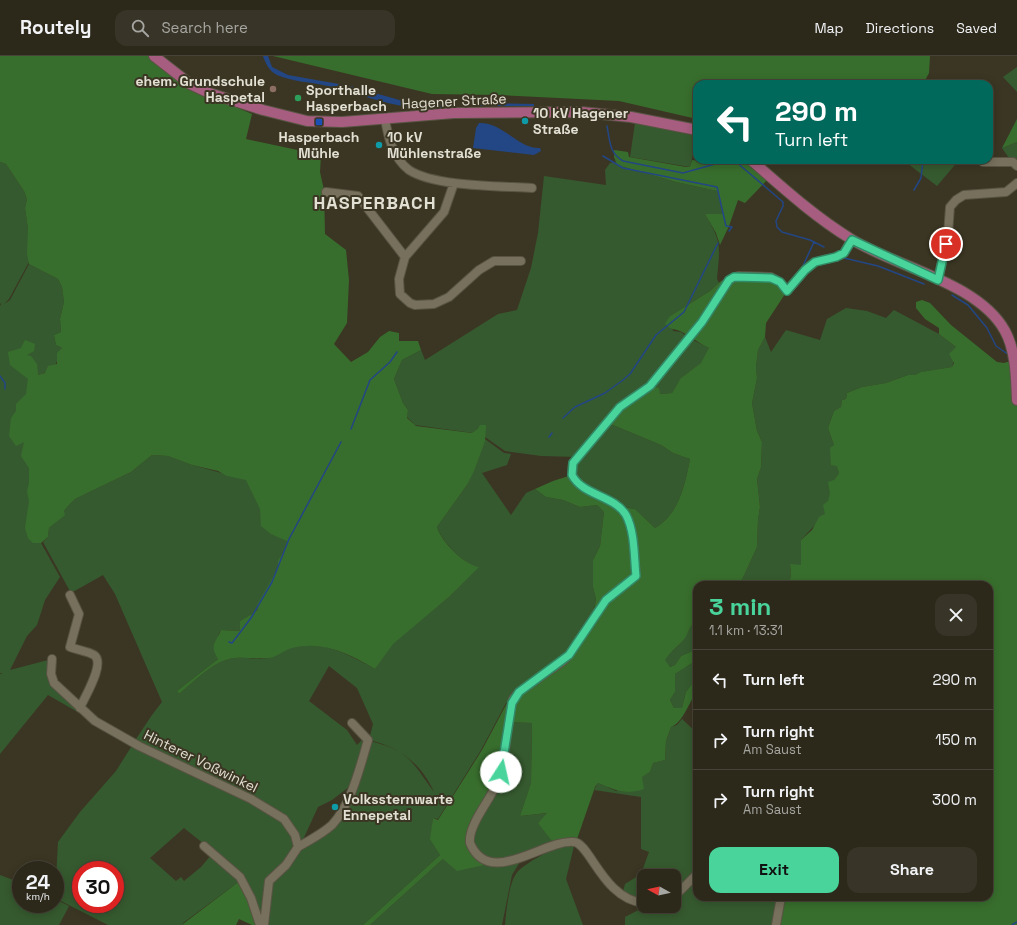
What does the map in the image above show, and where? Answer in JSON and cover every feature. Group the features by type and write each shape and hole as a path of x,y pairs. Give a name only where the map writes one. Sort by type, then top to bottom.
{"main road":[{"name":"Hagener Straße","path":"154,56 190,84 209,93 287,117 319,122 385,119 465,112 581,112 631,117 693,129"},
{"path":"756,164 808,209 852,240 938,280 983,304 1005,331 1014,363 1017,400"}],"street":[{"path":"385,119 388,138 396,155 409,170 434,179 454,183 532,188"},
{"path":"993,162 1013,162 1017,166"},
{"path":"454,183 444,212 405,257 399,279 400,294 410,303 423,305 434,304 449,297 479,270 494,262 521,261"},
{"path":"938,280 947,239 950,207 956,200 964,195 1006,192 1017,183"},
{"path":"326,192 358,196 405,257"},
{"path":"637,902 620,894 606,883 582,847 576,842 564,842 514,860 493,863 478,855 471,846 469,839 472,828 485,807 501,772 512,703 515,696 569,655 606,600 636,576 630,526 625,514 617,505 579,485 572,475 573,463 620,407 650,386 702,322 729,280 738,276 771,278 780,282 787,291 805,270 815,262 836,257 844,253 852,240"},
{"path":"70,595 79,614 70,647 94,655 97,659 95,676 80,708"},
{"name":"Hinterer Voßwinkel","path":"52,658 51,674 54,683 95,721 139,746 251,799 284,819 295,835 298,847"},
{"path":"264,925 269,881 286,865 298,847 317,836 331,825 338,817 350,793 368,740 352,723"},
{"path":"204,846 240,877 251,898 260,925"},
{"path":"681,890 693,878"},
{"path":"776,925 780,901"}],"green space":[{"path":"0,56 151,56 189,87 252,114 246,139 321,155 320,172 324,190 325,234 346,250 349,280 347,323 334,344 351,362 368,352 380,337 389,331 399,333 399,341 418,341 421,350 402,360 394,379 403,403 408,410 407,418 416,426 472,433 478,429 480,425 486,425 485,441 474,471 467,485 437,527 443,539 454,552 466,562 479,567 449,597 393,644 375,669 356,658 336,650 325,647 303,646 289,649 271,658 234,658 226,660 205,672 179,694 177,691 218,659 215,654 214,644 221,630 240,631 240,621 258,610 257,605 278,568 278,560 286,548 287,541 271,534 261,526 260,509 246,480 227,476 218,471 192,465 168,456 152,455 131,472 75,499 64,511 65,515 49,528 48,537 41,543 33,543 28,538 25,528 29,501 27,491 29,483 29,468 21,456 24,442 16,446 9,436 11,418 16,411 16,404 26,394 28,379 10,365 8,352 21,348 25,340 35,344 34,351 27,355 31,356 37,364 38,375 45,373 48,366 57,364 57,353 62,348 56,345 54,335 61,332 60,319 64,302 62,287 58,279 29,264 27,254 28,229 25,208 27,199 24,191 6,164 0,162"},
{"path":"273,56 930,56 929,73 925,80 693,80 693,118 619,101 499,95 432,94"},
{"path":"1017,67 1017,92 1003,77"},
{"path":"1017,119 1017,142 1002,148"},
{"path":"635,123 693,135 693,154 690,167 630,157"},
{"path":"1017,142 1017,162 1009,158 1002,148"},
{"path":"614,150 628,152 629,157 686,167 690,167 692,160 693,164 747,164 767,180 745,203 738,200 729,226 720,245 716,233 705,214 723,214 717,191 676,182 617,165 614,157"},
{"path":"0,162 6,164 24,191 27,199 25,208 28,229 29,262 9,299 4,304 10,300 29,264 58,279 62,287 64,302 60,319 61,332 54,335 56,345 62,348 57,362 52,369 38,375 29,402 320,426 286,548 278,560 278,568 263,596 258,610 240,621 240,631 221,630 218,636 218,659 177,691 179,694 205,672 226,660 234,658 268,658 293,647 304,645 326,647 336,650 375,669 392,644 449,597 478,567 460,557 443,539 437,527 467,485 485,439 504,453 511,454 507,465 482,473 511,515 526,493 535,489 546,497 563,500 580,507 597,505 604,512 600,546 593,560 593,587 596,599 592,621 568,653 513,700 506,703 481,750 438,819 433,818 431,839 440,855 363,925 265,925 269,883 299,848 340,817 369,741 399,752 390,747 380,743 369,740 373,724 357,688 329,666 309,701 347,730 357,745 364,738 367,741 349,787 332,800 318,807 301,844 285,818 134,742 162,702 115,594 103,575 71,593 43,542 48,537 49,528 64,515 64,511 75,499 131,472 152,455 168,456 192,465 240,478 153,443 55,508 38,543 41,543 60,577 45,600 37,625 27,636 10,670 52,659 51,674 95,722 48,695 0,754 0,674 3,673 0,673","holes":["402,754 423,773 434,792 414,765"]},
{"path":"615,162 617,165 676,182 717,191 724,214 705,214 717,238 719,259 717,279 719,283 710,291 670,316 673,331 681,332 688,337 649,386 620,407 578,457 541,456 505,451 485,437 485,425 473,433 415,425 407,417 408,410 403,403 394,379 402,360 421,350 425,360 498,314 517,310 531,268 538,233 544,176 606,185 605,170 610,163"},
{"path":"908,164 956,164 937,186"},
{"path":"734,277 771,277 787,291 766,323 765,337 758,350 756,367 757,378 752,403 757,431 762,442 761,467 757,479 760,507 757,547 741,581 693,581 693,624 685,638 665,660 670,667 675,665 681,656 693,651 693,663 675,674 675,692 670,700 674,708 682,708 686,692 691,685 693,685 693,698 679,721 671,727 666,741 665,760 653,763 650,772 642,777 644,789 626,792 598,783 595,787 576,842 552,841 538,823 547,813 520,816 531,783 532,723 508,722 502,759 469,843 493,863 457,871 443,859 370,925 363,925 440,855 430,839 433,818 438,820 482,750 507,703 563,661 592,623 596,599 593,587 593,560 600,546 604,512 597,505 580,507 563,500 546,497 535,489 572,475 616,506 635,509 655,528 670,515 675,507 683,489 690,459 673,453 661,445 608,423 621,408 651,386 659,388 660,394 672,393 681,378 701,363 709,348 665,324 670,316 710,291 721,281"},
{"path":"922,300 930,303 951,325 997,362 1014,363 1017,400 1017,925 780,925 783,901 993,901 993,581 790,581 790,564 801,565 801,540 812,530 819,517 825,514 823,505 828,501 830,493 828,482 834,480 839,473 837,466 831,465 830,448 834,445 828,428 834,411 841,407 842,400 846,399 847,393 862,387 886,383 908,375 915,375 921,372 952,367 954,363 949,354 956,347 939,334 939,328 925,319 916,308 916,302"},
{"path":"846,308 867,311 886,318 894,310 939,334 956,347 952,367 922,372 915,375 908,375 886,383 862,387 847,393 846,399 842,400 841,407 834,411 828,428 834,445 839,473 834,480 825,514 801,540 801,565 790,565 790,581 741,581 757,547 760,507 757,479 761,467 762,442 757,431 752,403 757,378 756,367 758,350 765,337 771,352 786,330 820,340 827,319"},
{"path":"689,338 709,348 707,354 701,363 681,379 672,393 660,394 651,386"},
{"path":"608,423 661,445 673,453 690,459 680,498 670,515 655,528 635,509 619,506 580,484 573,468"},
{"path":"693,624 693,651 681,656 675,665 670,667 664,660 683,641"},
{"path":"693,663 693,685 691,685 686,692 682,708 674,708 670,700 675,692 675,674"},
{"path":"682,719 693,729 693,875 681,886 681,869 643,869 649,852 641,849 641,797 594,790 598,783 616,791 650,772 653,763 665,760 666,741 671,727 677,725"},
{"path":"510,722 532,723 531,783 520,816 548,813 538,823 563,841 513,859 482,858 470,839"},
{"path":"133,744 283,820 297,846 271,877 264,925 246,884 204,844 184,828 150,858 176,881 181,877 184,881 201,867 212,854 241,880 183,923 184,925 108,925 84,913 124,913 124,861 72,861 72,907 64,903 64,861 57,861 58,842 80,812 116,771"},
{"path":"566,843 574,846 566,879 583,925 505,925 511,884 516,874 519,870 532,861"},
{"path":"523,857 512,875 502,925 370,925 443,859 493,863"},
{"path":"0,875 12,880 12,913 64,913 64,904 69,906 59,925 0,925"},
{"path":"637,876 637,899 623,892 625,884"},
{"path":"241,880 259,925 252,925 239,919 236,925 183,924"},
{"path":"693,882 693,901 777,901 773,925 625,925 625,917 637,911 637,913 681,913 681,893"}],"water":[{"path":"263,56 268,56 272,67 288,75 350,86 410,103 427,105 450,104 450,106 420,108 405,106 373,99 328,86 289,79 277,75 272,71"},
{"path":"478,103 534,104 534,106 478,106"},
{"path":"479,123 496,127 525,144 540,148 541,151 534,155 473,148 476,128"}],"waterway":[{"path":"607,126 613,150 618,158 623,161 683,173 715,164"},
{"path":"603,156 623,168 717,187 726,226 732,227 729,231"},
{"path":"739,164 783,202 783,206 776,221 777,227 782,232 810,240 824,247"},
{"path":"914,190 921,178 923,164"},
{"path":"802,268 814,242"},
{"path":"563,418 575,407 605,393 630,374 656,335 684,312 718,243"},
{"path":"844,258 878,266 924,284"},
{"path":"952,295 968,305 987,328 996,346 1009,355"},
{"path":"351,429 370,380 390,362 397,352"},
{"path":"0,376 5,383 5,389"},
{"path":"549,437 552,433"},
{"path":"229,642 232,643 251,618 272,582 289,539 341,442"},
{"path":"1012,925 1017,922"}],"place":[{"name":"ehem. Grundschule Haspetal","path":"273,89"},
{"name":"Sporthalle Hasperbach","path":"298,98"},
{"name":"10 kV Hagener Straße","path":"525,121"},
{"name":"Hasperbach Mühle","path":"319,122"},
{"name":"10 kV Mühlenstraße","path":"379,145"},
{"name":"Volkssternwarte Ennepetal","path":"335,807"}],"district":[{"name":"HASPERBACH","path":"375,202"}],"route":[{"path":"501,772 512,703 515,696 569,655 592,623 606,600 636,576 630,526 625,514 617,505 579,485 572,475 573,463 620,407 650,386 702,322 729,280 734,277 777,279 784,290 787,291 805,270 815,262 836,257 844,253 852,240 938,280 946,244"}]}
